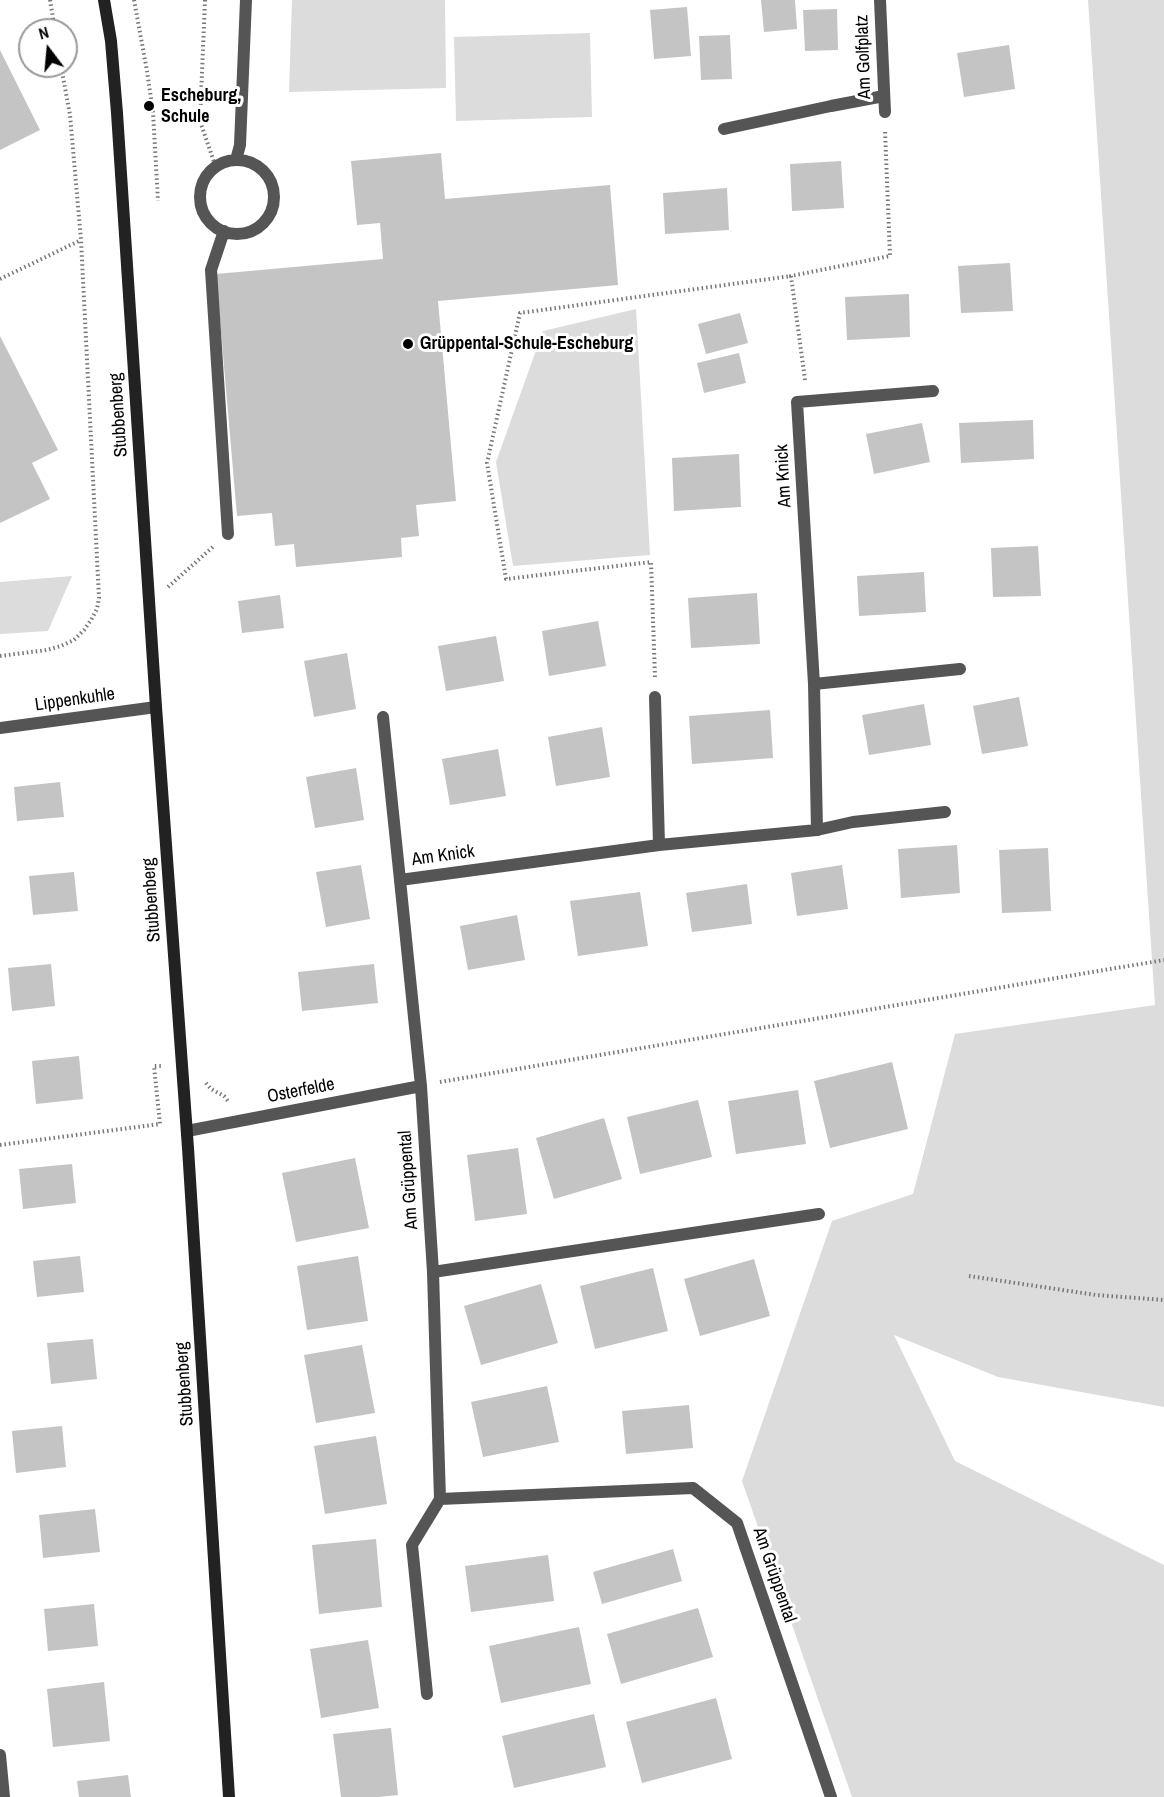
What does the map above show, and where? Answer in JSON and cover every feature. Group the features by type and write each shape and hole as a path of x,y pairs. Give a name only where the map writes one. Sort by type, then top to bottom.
{"main road":[{"name":"Stubbenberg","path":"104,0 111,41 117,113 156,707 187,1131 229,1797"}],"street":[{"path":"236,160 240,145 246,0"},
{"name":"Am Golfplatz","path":"880,0 885,112"},
{"path":"724,129 831,105 884,96"},
{"path":"236,160 249,162 265,173 273,190 273,203 265,220 255,229 236,234 224,231 212,224 203,212 200,198 202,184 210,172 225,162 236,160"},
{"path":"224,231 211,270 228,534"},
{"path":"808,400 933,392"},
{"name":"Am Knick","path":"421,1086 400,880 659,845 817,830 814,684 797,402 808,400"},
{"path":"814,684 960,669"},
{"path":"655,697 659,845"},
{"name":"Lippenkuhle","path":"0,728 156,707"},
{"path":"383,717 400,880"},
{"path":"817,830 853,822 945,812"},
{"name":"Osterfelde","path":"187,1131 421,1086"},
{"name":"Am Grüppental","path":"421,1086 433,1272 440,1499 693,1488 737,1523 831,1797"},
{"path":"433,1272 819,1214"},
{"path":"427,1694 412,1545 440,1499"},
{"path":"0,1755 4,1797"}],"path":[{"path":"50,0 53,18"},
{"path":"134,0 153,112 158,201"},
{"path":"205,0 200,121 215,167"},
{"path":"0,656 47,650 74,640 84,630 97,609 99,598 81,240 70,115 64,78"},
{"path":"655,697 651,562 506,579 486,462 520,313 791,276 890,256 885,112"},
{"path":"0,279 81,240"},
{"path":"791,276 808,400"},
{"path":"150,598 171,585 228,534"},
{"path":"421,1086 1164,960"},
{"path":"0,1145 160,1124 154,1066 169,1065"},
{"path":"202,1074 211,1089 224,1096 242,1121"},
{"path":"969,1276 1096,1295 1164,1300"}],"shaded area":[{"path":"292,0 445,0 446,88 289,92"},
{"path":"1088,0 1164,0 1164,1407 998,1377 894,1335 955,1461 1164,1565 1164,1797 852,1797 742,1481 832,1221 913,1194 955,1034 1155,1005"},
{"path":"590,33 592,117 456,121 454,37"},
{"path":"636,309 650,555 513,566 496,462 543,331"},
{"path":"72,576 48,631 0,634 0,582"}],"building":[{"path":"761,0 795,0 797,29 764,32"},
{"path":"687,7 691,56 654,59 650,10"},
{"path":"837,9 838,50 805,51 803,10"},
{"path":"730,35 732,79 701,80 699,36"},
{"path":"1009,45 1015,89 964,97 957,53"},
{"path":"0,50 40,130 0,150"},
{"path":"441,153 445,199 610,185 618,285 438,301 456,501 416,505 419,536 401,538 402,557 296,567 294,544 275,546 272,513 237,516 216,274 383,259 380,223 357,225 351,161"},
{"path":"841,161 844,208 792,211 790,164"},
{"path":"727,188 729,230 665,234 663,193"},
{"path":"1010,263 1013,311 961,313 958,266"},
{"path":"909,294 910,337 847,340 845,297"},
{"path":"740,313 748,343 706,354 698,324"},
{"path":"0,336 58,450 32,463 50,499 0,523"},
{"path":"739,353 746,383 704,393 697,363"},
{"path":"1033,420 1034,459 961,463 959,423"},
{"path":"922,423 930,462 874,474 866,434"},
{"path":"739,454 741,507 674,511 672,458"},
{"path":"1038,546 1041,596 993,597 991,548"},
{"path":"924,572 926,612 859,616 857,576"},
{"path":"757,593 760,644 691,648 688,598"},
{"path":"280,595 284,628 242,633 238,601"},
{"path":"598,621 606,666 549,676 542,631"},
{"path":"496,636 504,681 446,691 438,646"},
{"path":"347,653 356,709 314,717 304,661"},
{"path":"1019,697 1028,746 982,754 973,706"},
{"path":"924,704 931,745 869,755 862,715"},
{"path":"770,710 773,758 692,764 689,716"},
{"path":"602,727 610,777 556,786 548,737"},
{"path":"498,749 506,796 450,805 442,759"},
{"path":"356,768 364,820 315,828 306,777"},
{"path":"60,782 64,817 17,821 14,787"},
{"path":"957,845 960,893 901,898 898,849"},
{"path":"1048,848 1051,911 1002,913 999,850"},
{"path":"361,865 370,919 326,927 316,872"},
{"path":"842,865 848,909 797,916 791,873"},
{"path":"74,872 78,911 33,915 29,876"},
{"path":"747,884 752,924 692,932 686,893"},
{"path":"640,892 648,946 578,956 570,901"},
{"path":"517,915 525,960 468,970 460,926"},
{"path":"51,964 55,1006 12,1011 8,968"},
{"path":"374,964 378,1003 302,1011 298,972"},
{"path":"79,1056 83,1099 36,1104 32,1061"},
{"path":"892,1062 908,1129 830,1148 814,1081"},
{"path":"798,1090 806,1144 736,1154 728,1101"},
{"path":"698,1100 712,1157 640,1174 627,1117"},
{"path":"604,1118 622,1179 554,1199 536,1138"},
{"path":"518,1148 527,1214 475,1221 467,1155"},
{"path":"355,1158 369,1228 296,1242 282,1173"},
{"path":"72,1164 76,1203 23,1209 19,1169"},
{"path":"80,1256 84,1292 37,1297 33,1261"},
{"path":"358,1256 368,1321 307,1330 297,1266"},
{"path":"754,1259 770,1316 700,1336 684,1279"},
{"path":"653,1268 668,1331 595,1349 580,1286"},
{"path":"541,1284 558,1343 481,1365 464,1306"},
{"path":"93,1339 97,1379 51,1384 47,1343"},
{"path":"362,1345 375,1413 316,1423 304,1355"},
{"path":"547,1386 559,1442 483,1457 471,1402"},
{"path":"689,1405 693,1448 626,1454 622,1411"},
{"path":"62,1426 66,1467 16,1473 12,1431"},
{"path":"376,1436 387,1504 325,1514 314,1446"},
{"path":"95,1509 100,1552 43,1558 39,1515"},
{"path":"376,1539 382,1607 319,1614 312,1545"},
{"path":"673,1549 682,1581 602,1604 593,1572"},
{"path":"548,1555 554,1601 471,1612 465,1566"},
{"path":"94,1604 98,1646 48,1651 44,1609"},
{"path":"698,1608 713,1657 621,1684 607,1634"},
{"path":"579,1627 591,1684 501,1703 489,1646"},
{"path":"368,1640 379,1708 321,1718 310,1649"},
{"path":"104,1682 110,1741 53,1747 47,1689"},
{"path":"716,1698 732,1759 642,1783 626,1722"},
{"path":"594,1714 606,1767 514,1788 502,1736"},
{"path":"391,1728 398,1795 341,1797 333,1734"},
{"path":"128,1775 131,1797 79,1797 77,1781"}],"place":[{"name":"Escheburg, Schule","path":"149,106"},
{"name":"Grüppental-Schule-Escheburg","path":"408,344"}]}
